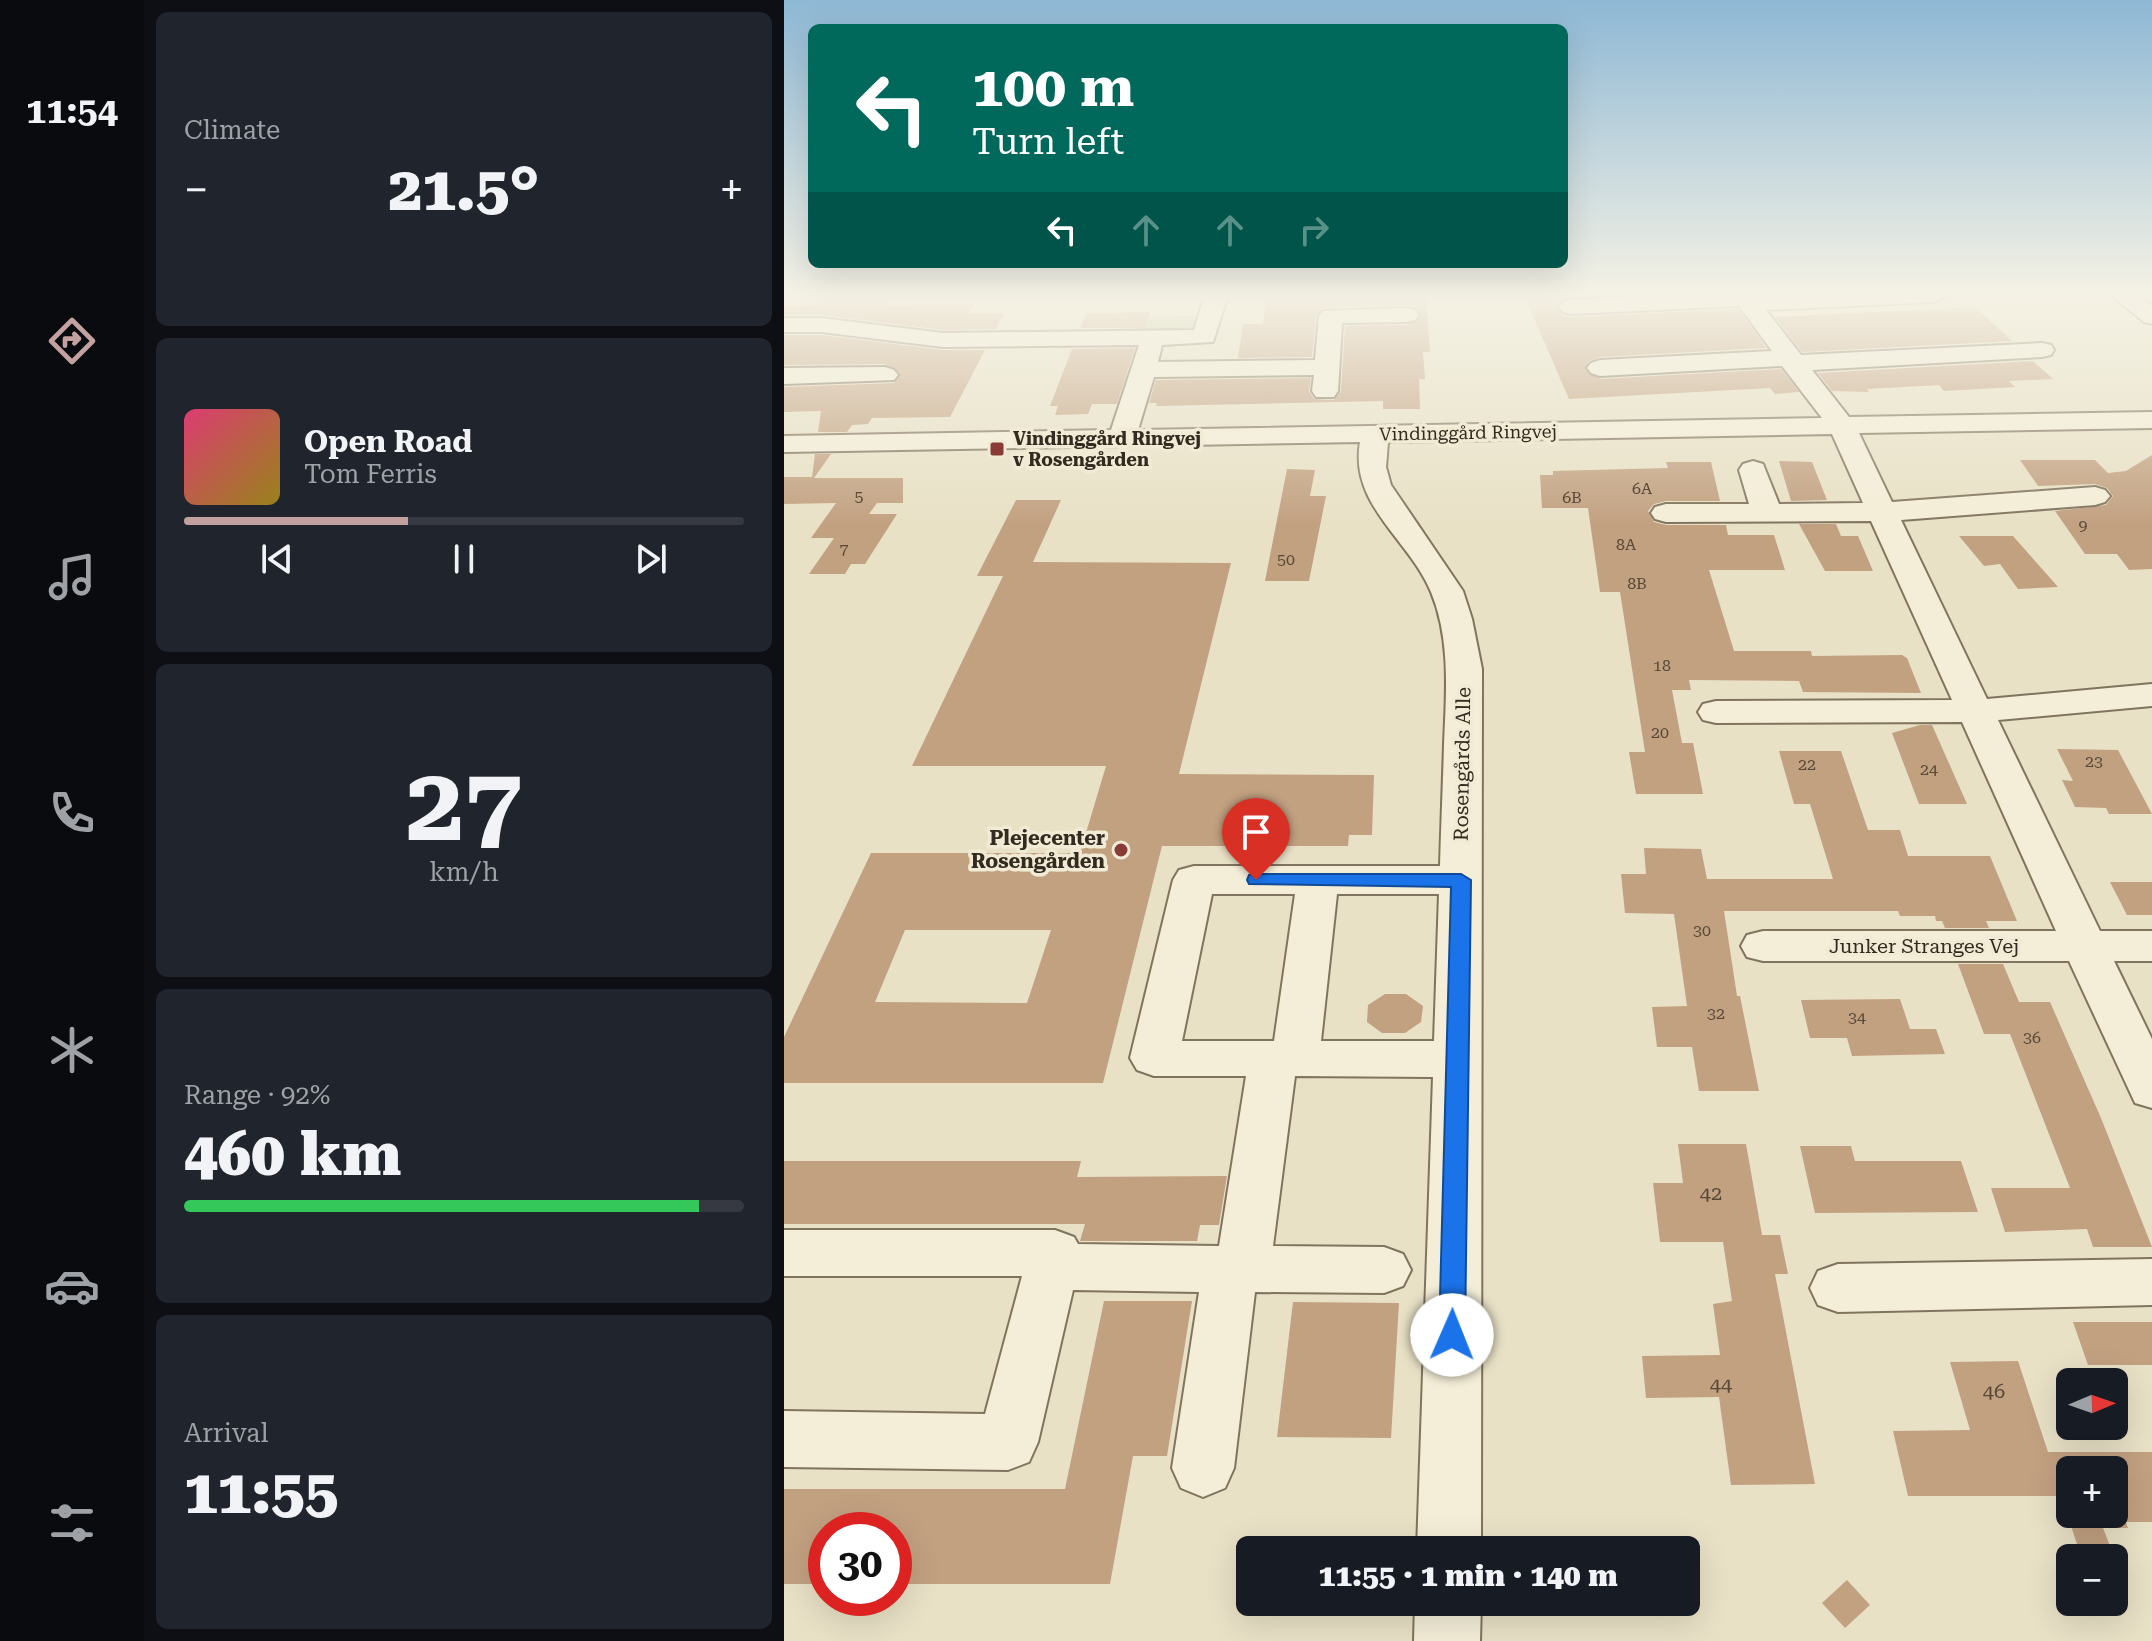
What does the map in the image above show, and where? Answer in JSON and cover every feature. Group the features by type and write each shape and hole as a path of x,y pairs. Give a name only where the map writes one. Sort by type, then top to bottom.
{"street":[{"path":"784,376 850,372"},
{"path":"868,401 887,372"},
{"path":"1122,438 1143,372"},
{"path":"1325,393 1327,372"},
{"path":"1800,372 1842,426 2152,1090"},
{"name":"Vindinggård Ringvej","path":"784,444 2152,420"},
{"name":"Rosengårds Alle","path":"1375,434 1371,469 1380,491 1431,562 1447,592 1464,669 1449,1536"},
{"path":"1753,470 1767,512"},
{"path":"1666,513 1882,512 2095,496"},
{"path":"1716,712 1975,711 2152,695"},
{"path":"1457,1059 1154,1058 1194,880 1461,880"},
{"path":"1203,1468 1237,1269 1284,1058 1318,880"},
{"name":"Junker Stranges Vej","path":"1763,946 2152,946"},
{"path":"784,1253 1055,1253 1008,1442 784,1439"},
{"path":"1052,1267 1384,1270"},
{"path":"1838,1288 2152,1282"},
{"path":"1447,1641 1448,1616"}],"building":[{"path":"898,372 974,372 950,417 872,418 868,424 852,425 847,432 818,432 821,411 784,412 784,387 894,383 900,373"},
{"path":"1063,372 1127,372 1117,404 1092,404 1088,414 1055,415 1058,406 1050,406"},
{"path":"1342,372 1424,372 1425,379 1419,379 1420,409 1383,409 1383,401 1156,406 1157,403 1149,403 1156,380 1311,378 1309,391 1314,399 1334,400 1341,391"},
{"path":"1557,372 1588,372 1600,379 1783,372 1799,392 1775,394 1770,388 1569,399"},
{"path":"2045,372 2053,379 2009,381 2015,387 1944,391 1939,385 1867,389 1869,392 1832,391 1818,373"},
{"path":"815,454 831,454 814,478 903,478 903,503 877,503 869,514 897,514 865,564 851,564 845,574 809,574 834,538 811,538 836,503 784,504 784,477 812,477"},
{"path":"2152,455 2152,569 2129,570 2117,554 2085,554 2055,511 2106,505 2113,496 2107,488 2095,484 2038,486 2020,460 2095,460 2108,473 2126,471"},
{"path":"1779,461 1812,462 1827,500 1791,501"},
{"path":"1666,462 1711,462 1720,501 1666,501 1654,504 1648,511 1654,522 1666,525 1726,525 1728,535 1774,535 1785,570 1709,570 1734,651 1811,651 1812,656 1902,655 1907,658 1921,693 1803,692 1799,681 1689,680 1691,690 1672,690 1682,743 1693,743 1703,794 1636,794 1629,752 1645,752 1620,592 1600,592 1588,508 1542,508 1540,475 1553,475 1553,471 1668,468"},
{"path":"1287,469 1315,470 1310,496 1326,496 1309,581 1265,581"},
{"name":"Plejecenter Rosengården","path":"1016,500 1061,500 1033,562 1231,563 1179,774 1374,775 1372,835 1349,835 1348,846 1162,846 1103,1083 784,1083 784,1037 871,853 1080,853 1106,766 912,766 1003,576 977,576","holes":["905,930 1051,930 1027,1003 875,1002"]},
{"path":"1799,524 1836,524 1841,536 1858,536 1873,571 1825,571"},
{"path":"1959,536 2013,536 2058,587 2018,589 2000,564 1984,566"},
{"path":"1932,725 1967,804 1919,804 1892,733"},
{"path":"2057,749 2118,750 2152,814 2109,814 2106,808 2075,807 2062,780 2073,781"},
{"path":"1779,751 1841,751 1868,830 1900,830 1908,856 1990,856 2017,921 1986,921 1989,928 1945,928 1942,921 1936,921 1935,916 1900,916 1898,911 1724,911 1737,996 1740,996 1759,1091 1699,1091 1692,1047 1657,1047 1652,1007 1687,1006 1674,914 1625,913 1621,874 1646,874 1644,848 1701,849 1707,879 1833,879 1810,804 1794,804"},
{"path":"2110,882 2152,882 2152,915 2127,915"},
{"path":"1958,964 2003,964 2019,1002 2050,1002 2101,1118 2152,1247 2093,1247 2087,1229 2005,1232 1991,1188 2070,1188 2010,1034 1984,1034"},
{"path":"1385,994 1406,994 1423,1006 1421,1022 1405,1033 1382,1033 1367,1022 1368,1005"},
{"path":"1900,999 1910,1029 1936,1029 1945,1054 1852,1056 1847,1038 1810,1038 1801,1000"},
{"path":"1678,1144 1746,1144 1762,1235 1780,1235 1788,1274 1775,1274 1815,1484 1731,1485 1719,1397 1646,1398 1642,1356 1720,1355 1713,1304 1732,1301 1723,1242 1660,1242 1653,1183 1683,1183"},
{"path":"1800,1146 1851,1146 1855,1161 1961,1161 1978,1212 1815,1213"},
{"path":"784,1161 1081,1161 1077,1177 1227,1176 1219,1225 1200,1225 1197,1241 1080,1241 1085,1224 784,1224"},
{"path":"1104,1301 1192,1301 1167,1456 1133,1456 1110,1584 912,1584 912,1512 808,1512 808,1584 784,1584 784,1489 1065,1489"},
{"path":"1293,1302 1399,1303 1391,1438 1277,1437"},
{"path":"2073,1322 2152,1322 2152,1365 2088,1365"},
{"path":"2018,1361 2048,1452 2152,1452 2152,1522 2128,1522 2128,1456 2056,1456 2056,1496 1908,1496 1893,1431 1970,1430 1950,1362"},
{"path":"2072,1528 2103,1528 2109,1544 2077,1544"},
{"path":"1847,1580 1870,1605 1845,1628 1822,1603"}],"place":[{"name":"Vindinggård Ringvej v Rosengården","path":"997,449"},
{"name":"Plejecenter Rosengården","path":"1121,850"}],"route":[{"path":"1256,880 1461,880 1452,1335"}]}
